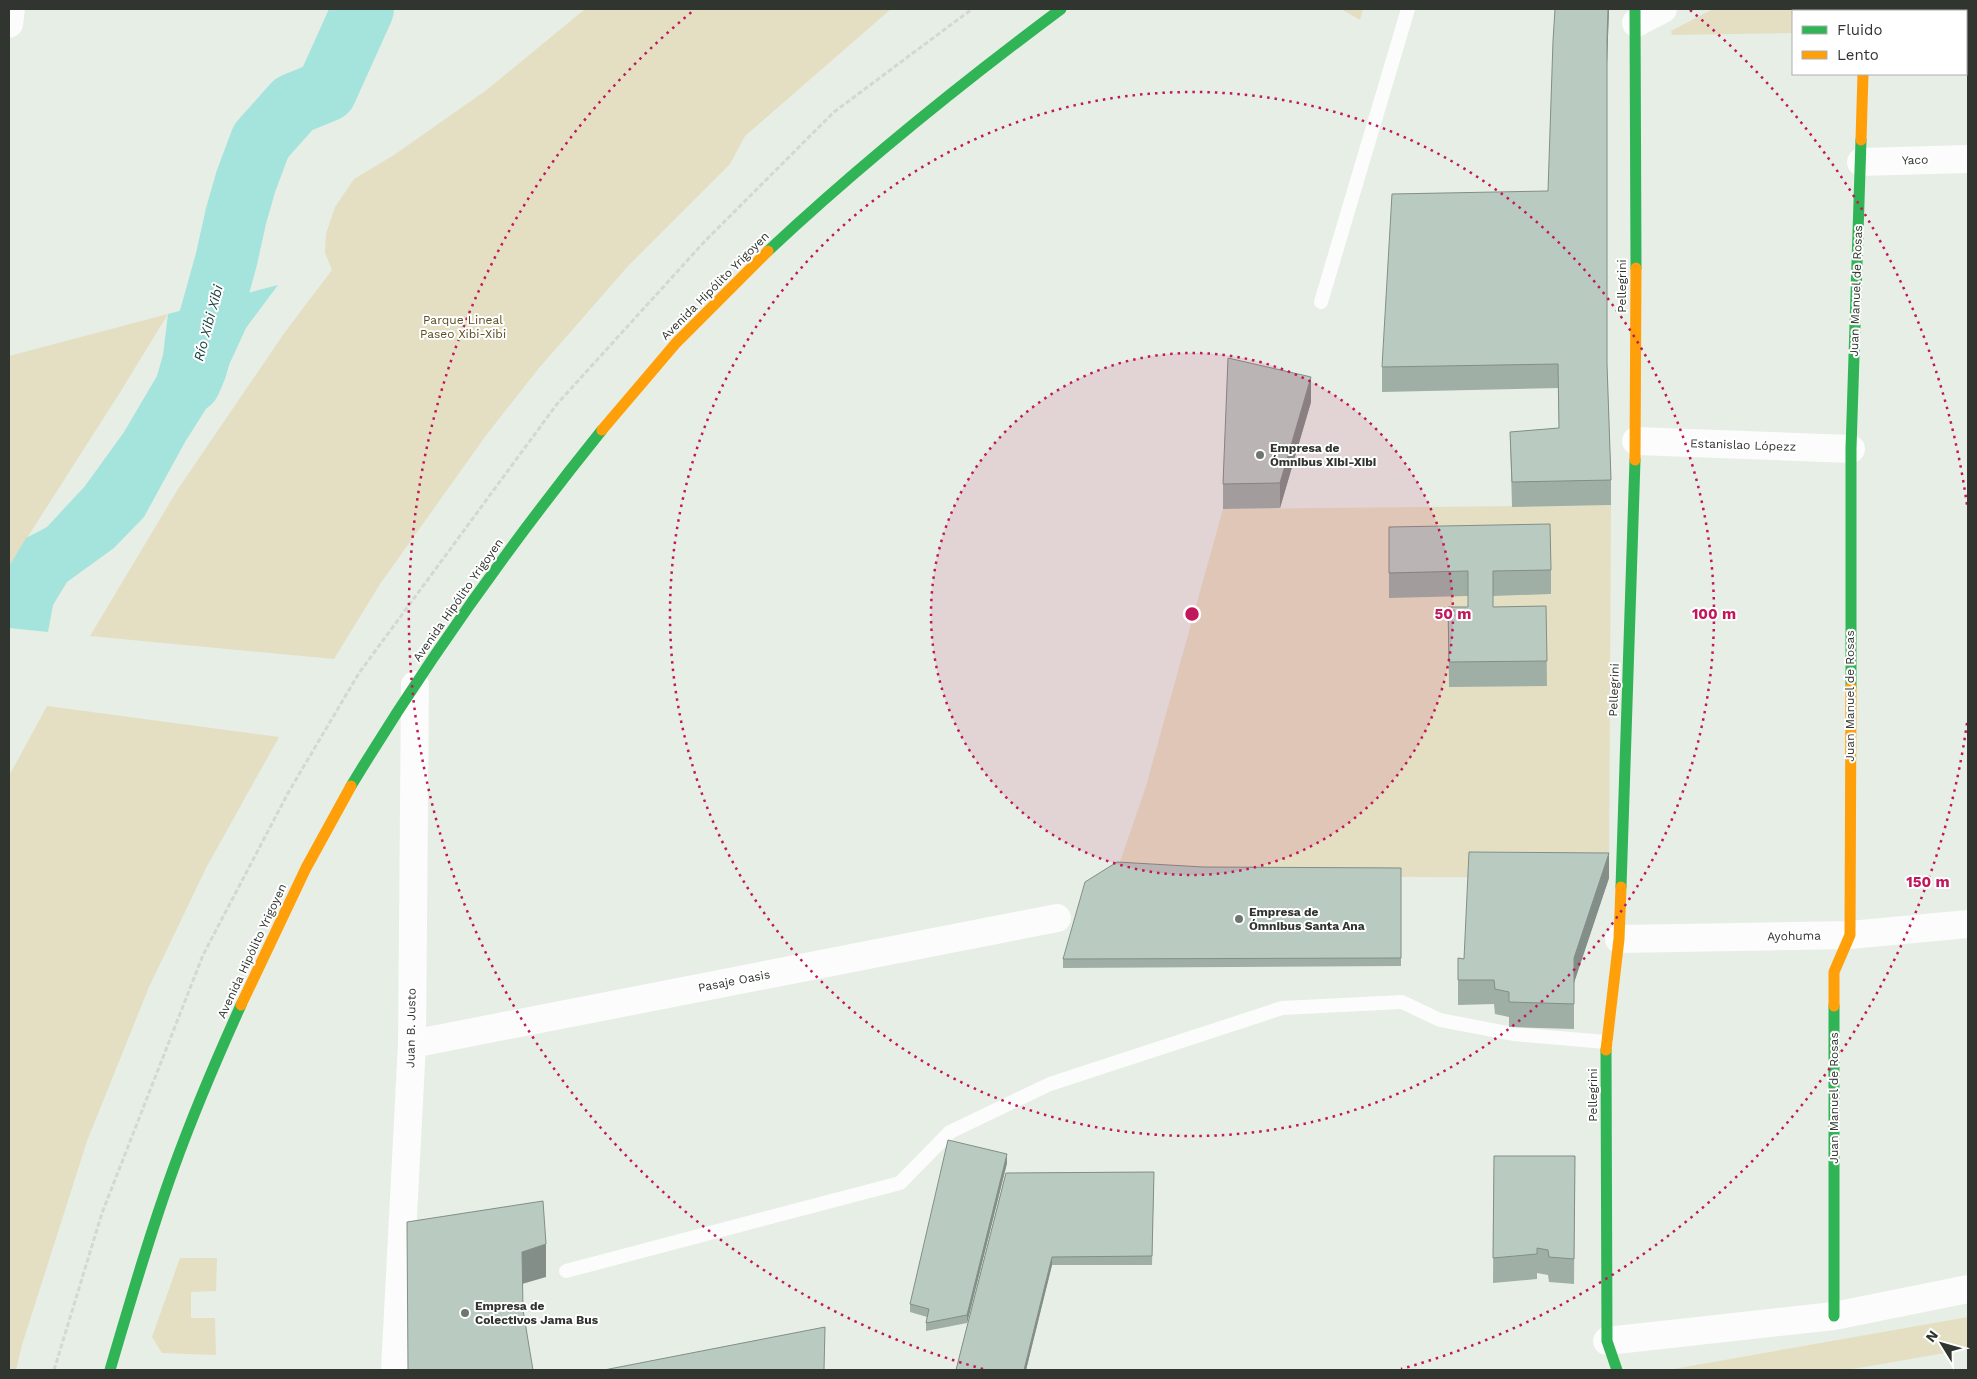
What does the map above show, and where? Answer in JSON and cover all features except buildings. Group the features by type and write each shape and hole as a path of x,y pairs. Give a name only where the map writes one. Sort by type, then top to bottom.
{"street":[{"path":"9,24 11,9"},
{"name":"Avenida Hipólito Yrigoyen","path":"110,1370 174,1165 236,1016 293,895 343,799 415,685 491,576 584,452 674,345 754,264 866,163 993,59 1061,9"},
{"path":"1635,16 1663,9"},
{"name":"Pellegrini","path":"1617,1370 1607,1341 1606,1042 1619,939 1636,441 1635,16"},
{"name":"Juan Manuel de Rosas","path":"1834,1316 1834,972 1850,936 1851,449 1863,75"},
{"name":"Yaco","path":"1861,162 1968,159"},
{"name":"Estanislao Lópezz","path":"1636,441 1851,449"},
{"name":"Juan B. Justo","path":"396,1370 412,1044 415,685"},
{"name":"Pasaje Oasis","path":"412,1044 1057,918"},
{"name":"Ayohuma","path":"1619,939 1850,936 1968,924"},
{"path":"1607,1341 1834,1316 1968,1290"}],"lane":[{"path":"1322,302 1408,9"},
{"path":"566,1271 900,1183 950,1132 1050,1084 1282,1008 1402,1002 1440,1020 1504,1033 1606,1042"}],"green space":[{"name":"Parque Lineal Paseo Xibi-Xibi","path":"585,9 891,9 745,136 730,164 628,266 539,368 487,434 380,584 334,659 90,636 178,489 285,332 332,270 325,253 326,234 335,207 354,179 394,155 488,89"},
{"path":"1341,9 1363,9 1360,20"},
{"path":"1713,9 1830,9 1792,10 1792,33 1672,35 1671,31"},
{"path":"168,314 119,394 9,566 9,356"},
{"path":"1611,505 1609,878 1203,876 1117,871 1146,786 1223,509"},
{"path":"47,706 279,737 206,868 149,987 87,1141 22,1345 16,1370 9,1370 9,776"},
{"path":"180,1258 217,1258 216,1291 191,1292 191,1318 215,1318 216,1355 162,1353 152,1337"},
{"path":"1968,1317 1968,1349 1847,1370 1668,1370"}],"water":[{"path":"278,285 246,328 216,393 185,442 144,517 114,548 67,582 53,605 48,632 9,628 9,566 26,538 47,527 85,486 124,432 157,376 163,355 168,314"}],"waterway":[{"name":"Río Xibi Xibi","path":"190,382 196,368 226,261 246,181 261,141 294,104 326,91 363,9"}],"traffic: fast":[{"path":"768,251 911,126 1061,9"},
{"path":"1635,9 1636,268"},
{"path":"1851,687 1851,449 1861,140"},
{"path":"351,786 439,649 502,560 602,430"},
{"path":"1621,887 1635,460"},
{"path":"110,1370 148,1242 174,1167 206,1085 241,1005"},
{"path":"1834,1006 1834,1316"},
{"path":"1606,1050 1607,1341 1617,1370"}],"traffic: slow":[{"path":"1861,140 1863,75"},
{"path":"602,430 676,343 768,251"},
{"path":"1635,460 1636,268"},
{"path":"1834,1006 1834,972 1850,935 1851,687"},
{"path":"241,1005 306,868 351,786"},
{"path":"1606,1050 1619,939 1621,887"}],"place":[{"name":"Empresa de Ómnibus Xibi-Xibi","path":"1260,455"},
{"name":"Empresa de Ómnibus Santa Ana","path":"1239,919"},
{"name":"Empresa de Colectivos Jama Bus","path":"465,1313"}]}
